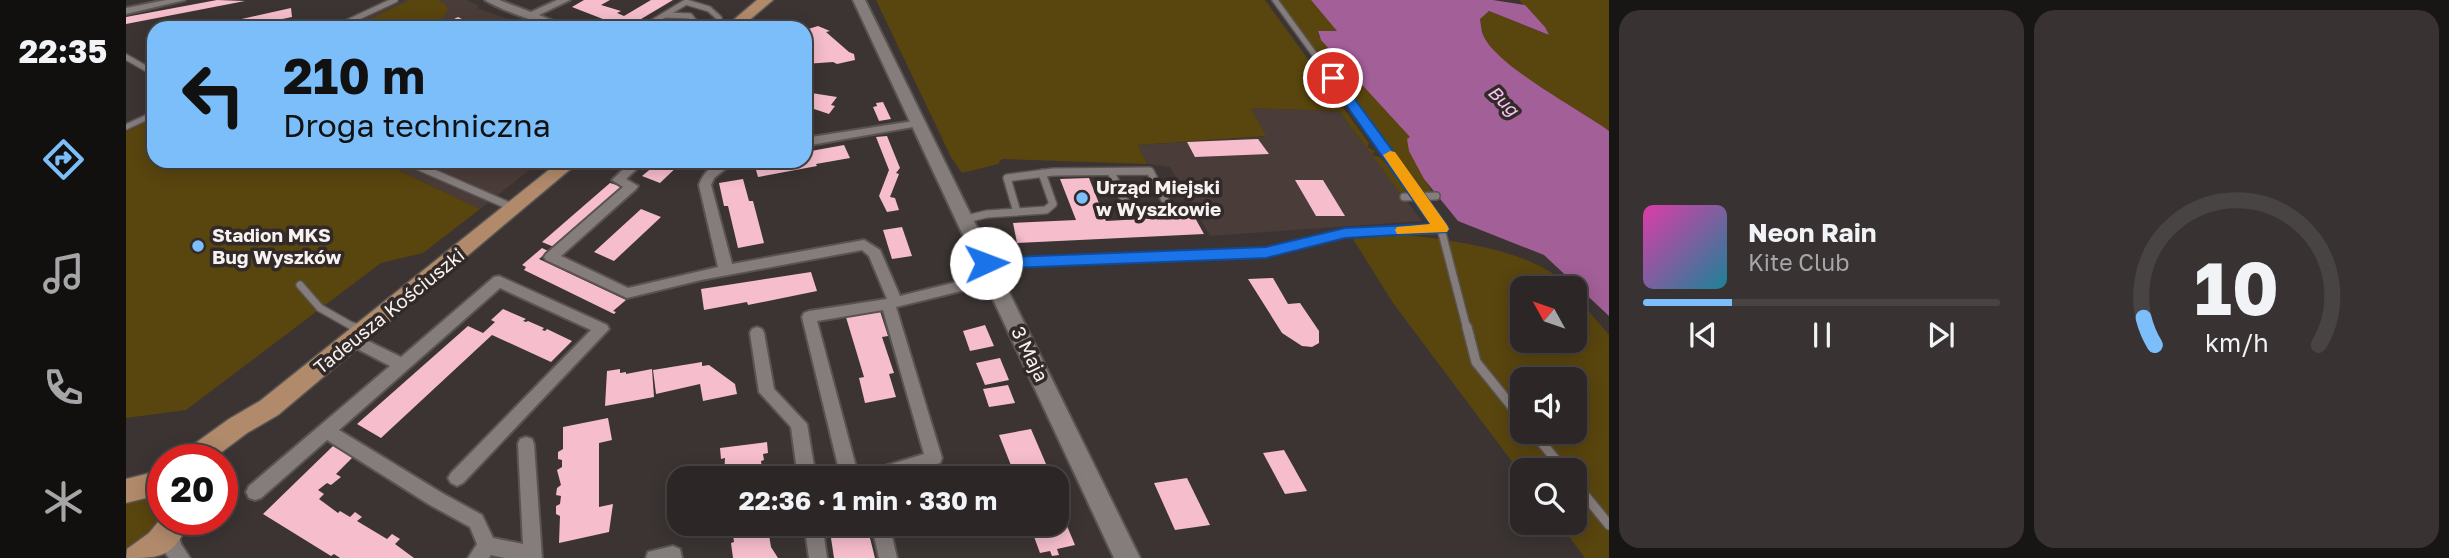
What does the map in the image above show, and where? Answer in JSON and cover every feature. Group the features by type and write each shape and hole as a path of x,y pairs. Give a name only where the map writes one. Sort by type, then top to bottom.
{"main road":[{"path":"729,21 766,0"},
{"path":"752,21 778,0"},
{"name":"Tadeusza Kościuszki","path":"214,444 269,408 514,211 563,168"},
{"name":"Tadeusza Kościuszki","path":"514,211 541,197 577,168"},
{"name":"Tadeusza Kościuszki","path":"234,444 269,408"},
{"path":"137,558 165,535"}],"street":[{"path":"126,11 180,0"},
{"path":"490,0 544,21"},
{"path":"529,16 565,0"},
{"name":"3 Maja","path":"859,0 1127,558"},
{"path":"812,141 920,123"},
{"path":"631,168 618,180 632,186 551,257 628,293 726,270 864,245 875,253 892,303 934,458 908,466"},
{"path":"719,168 708,176 705,185 726,270"},
{"path":"847,466 809,317 892,303 989,271"},
{"path":"255,492 499,281 602,329 457,478"},
{"path":"757,333 767,392 799,424 805,466"},
{"path":"358,336 401,365"},
{"path":"326,430 476,521 482,552 532,556 526,444"},
{"path":"173,535 172,548 181,558"},
{"path":"815,536 818,558"},
{"path":"883,536 888,558"},
{"path":"655,558 673,555 673,558"}],"lane":[{"path":"350,21 395,0"},
{"path":"1275,0 1441,229 1476,362 1510,404"},
{"path":"656,21 686,2 709,9 723,21"},
{"path":"665,15 690,16 694,21"},
{"path":"126,57 147,69"},
{"path":"126,127 147,117"},
{"path":"421,168 514,211"},
{"path":"1017,212 1007,178 1014,174 1150,171 1168,206"},
{"path":"1111,172 1127,206"},
{"path":"966,219 1046,210 1053,204 1042,173"},
{"path":"1404,197 1436,196"},
{"path":"989,271 1266,253 1345,233 1441,229"},
{"path":"300,285 320,308 358,336"},
{"path":"1544,444 1555,458"},
{"path":"1587,498 1609,525"}],"shaded area":[{"path":"404,0 467,0 479,6 477,8 513,21 359,21"},
{"path":"410,0 437,0 445,4 448,10 437,21 366,21"},
{"path":"876,0 1265,0 1369,143 1367,147 1376,152 1372,153 1374,156 1380,157 1413,194 1401,194 1339,111 1251,108 1266,136 1138,145 1147,164 1002,159 998,164 962,173 951,157"},
{"path":"1278,0 1311,0 1338,31 1319,31 1318,35 1411,137 1424,179 1433,193 1422,193"},
{"path":"1519,0 1609,0 1609,131 1520,73 1491,47 1483,35 1480,18 1489,11 1548,35 1545,27"},
{"path":"1251,108 1339,111 1422,221 1210,236 1170,167 1147,164 1138,145 1265,137"},
{"path":"147,122 147,168 394,168 480,209 423,253 381,263 186,410 126,418 126,132"},
{"path":"394,168 532,168 480,209"},
{"path":"1406,235 1470,244 1517,257 1556,276 1510,276 1510,354 1587,354 1587,309 1609,335 1609,558 1585,558 1568,535 1587,535 1587,458 1510,459 1393,303 1353,239"},
{"path":"147,497 147,535 151,535 126,552 126,502"}],"water":[{"name":"Bug","path":"1311,0 1493,0 1525,5 1549,35 1489,11 1480,19 1482,33 1504,60 1609,131 1609,316 1587,295 1587,276 1566,276 1544,255 1458,221 1424,179 1409,151 1407,139 1410,137 1321,40 1318,31 1337,31"}],"building":[{"path":"217,0 245,1 126,24 126,17"},
{"path":"584,0 610,0 601,5 621,11 617,13 624,16 651,0 673,0 638,21 608,21 572,7"},
{"path":"291,8 292,17 273,21 233,21"},
{"path":"458,17 466,21 450,21"},
{"path":"818,26 830,31 826,32 854,54 855,60 837,64 812,64 812,28"},
{"path":"812,93 837,97 829,114 812,108"},
{"path":"883,102 891,119 879,121 873,107 877,106 876,103"},
{"path":"887,136 900,168 896,173 899,174 890,197 895,198 899,210 887,212 879,196 889,170 876,137"},
{"path":"1258,139 1269,154 1195,157 1187,142"},
{"path":"844,145 850,158 812,167 812,151"},
{"path":"652,168 676,168 660,183 642,176"},
{"path":"755,168 806,168 758,177"},
{"name":"Urząd Miejski w Wyszkowie","path":"1089,178 1106,221 1194,216 1204,234 1017,243 1013,223 1076,220 1060,179"},
{"path":"743,179 749,201 753,201 764,243 738,248 728,206 724,206 719,183"},
{"path":"1295,180 1323,180 1345,216 1316,216"},
{"path":"610,183 623,187 554,247 542,242"},
{"path":"641,209 661,217 614,261 594,252"},
{"path":"902,227 912,256 892,259 883,230"},
{"path":"542,248 548,251 539,259 626,300 613,311 616,312 614,314 524,270 526,267 522,265"},
{"path":"811,272 817,291 748,305 747,302 704,310 701,289"},
{"path":"1273,278 1288,304 1300,303 1319,331 1319,343 1312,347 1302,346 1282,333 1248,279"},
{"path":"879,308 888,336 882,337 894,373 889,374 896,397 865,403 859,378 864,377 845,314"},
{"path":"503,309 526,319 523,321 544,328 542,330 547,329 572,341 551,362 492,335 381,438 357,424 468,326 483,333 495,322 491,320"},
{"path":"985,325 994,346 970,351 963,331"},
{"path":"1000,358 1009,380 985,385 976,363"},
{"path":"702,362 702,366 709,365 735,384 737,394 703,401 700,384 656,394 653,370"},
{"path":"620,369 620,373 626,374 652,369 654,397 605,406 607,371"},
{"path":"1008,385 1015,403 989,407 983,389"},
{"path":"608,418 612,440 599,443 599,507 613,504 609,532 559,543 560,516 556,514 556,506 560,504 561,496 556,495 557,488 561,485 557,470 562,467 558,452 563,449 563,427"},
{"path":"1031,429 1047,466 1011,466 999,435"},
{"path":"767,442 768,453 763,454 762,466 725,466 725,458 721,459 720,448"},
{"path":"333,446 353,457 336,474 341,477 318,490 324,494 319,499 338,513 340,511 350,517 355,512 362,517 357,521 387,539 392,534 400,539 395,544 414,558 331,556 263,514"},
{"path":"1284,450 1307,491 1285,494 1263,453"},
{"path":"1187,478 1210,525 1175,530 1154,483"},
{"path":"1069,531 1075,545 1057,549 1059,555 1052,556 1050,551 1040,553 1034,536 1069,536"},
{"path":"733,536 769,536 771,547 778,558 733,558 731,543 734,542"},
{"path":"870,536 875,558 834,558 831,538"}],"slow traffic":[{"path":"1390,155 1441,229 1402,230"}],"place":[{"name":"Urząd Miejski w Wyszkowie","path":"1082,198"},
{"name":"Stadion MKS Bug Wyszków","path":"198,246"}],"route":[{"path":"986,263 1266,253 1316,238 1345,233 1441,229 1333,78"}]}
